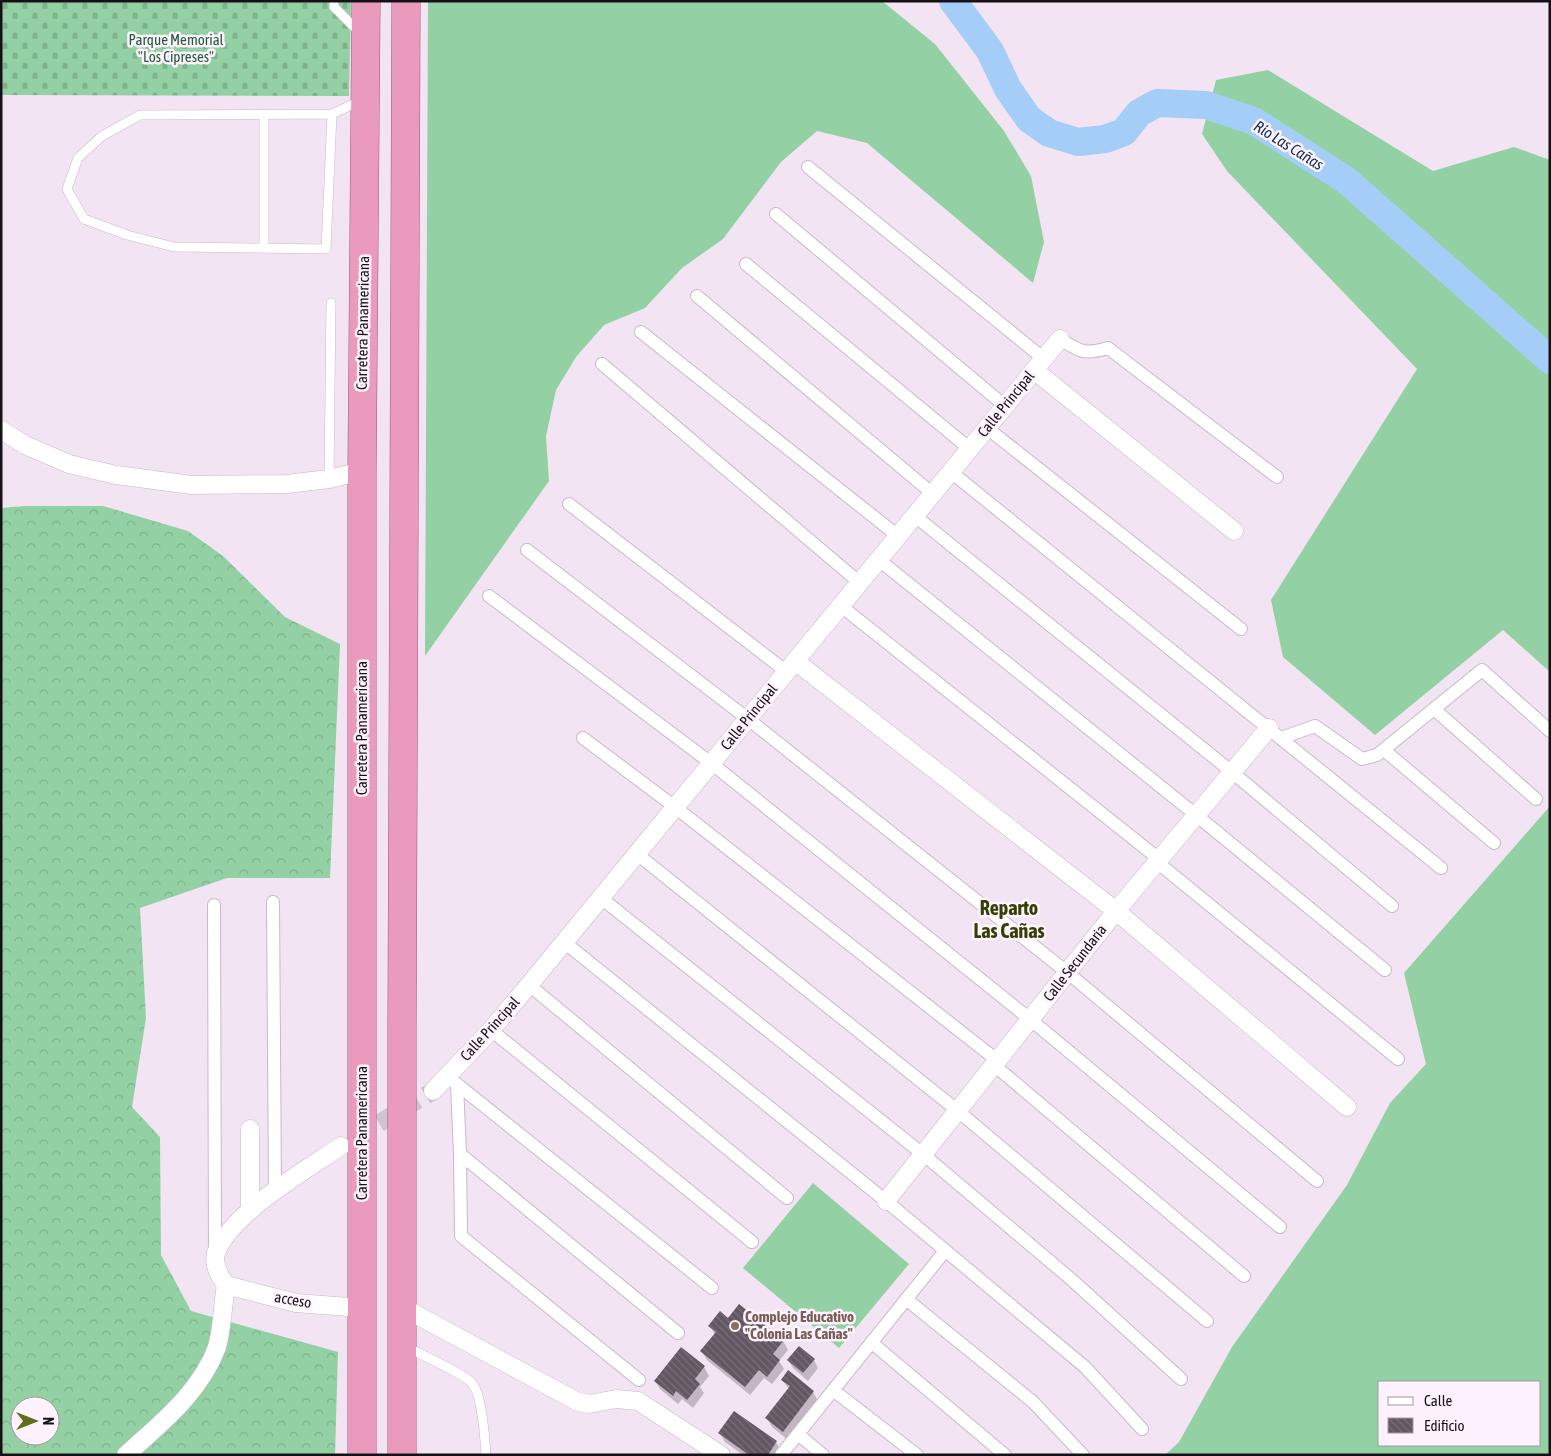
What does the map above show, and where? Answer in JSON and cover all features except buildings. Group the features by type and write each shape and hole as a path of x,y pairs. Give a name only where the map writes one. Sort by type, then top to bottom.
{"highway":[{"name":"Carretera Panamericana","path":"362,1455 362,1308 351,1150 362,583 366,1"},
{"path":"402,1455 406,1"},
{"path":"362,583 404,582"},
{"path":"351,1150 402,1151"}],"street":[{"path":"808,167 1234,531"},
{"path":"776,214 1005,406"},
{"path":"746,264 970,448"},
{"path":"697,296 933,494"},
{"path":"641,332 898,536"},
{"path":"1060,338 1079,351 1094,352 1108,348 1277,477"},
{"name":"Calle Principal","path":"433,1091 452,1080 490,1030 601,898 1060,338"},
{"path":"602,364 860,583"},
{"path":"987,428 1241,629"},
{"path":"1,430 25,446 69,464 116,475 192,485 287,484 329,479 362,471"},
{"path":"951,472 1441,868"},
{"path":"569,504 791,667 1116,911 1347,1107"},
{"path":"915,516 1232,772 1392,906"},
{"path":"527,550 748,719 1068,973 1317,1181"},
{"path":"879,560 1385,970"},
{"path":"489,596 711,764 1031,1020 1280,1227"},
{"path":"841,606 1158,860 1398,1059"},
{"path":"1275,733 1315,726 1362,759 1377,755 1482,670 1550,731"},
{"path":"1434,709 1536,799"},
{"name":"Calle Secundaria","path":"886,1201 1158,860 1232,772 1275,733"},
{"path":"583,738 675,808 996,1063 1244,1276"},
{"path":"1384,750 1494,843"},
{"path":"637,854 958,1111 1207,1321"},
{"path":"601,898 924,1155 1072,1280 1181,1379"},
{"path":"273,902 276,1190"},
{"path":"126,1455 188,1397 205,1374 217,1345 226,1286 218,1275 216,1255 214,904"},
{"path":"564,942 886,1201 1085,1367 1142,1429"},
{"path":"529,985 787,1198"},
{"path":"490,1030 752,1242"},
{"path":"452,1080 460,1154 461,1236 640,1380"},
{"path":"452,1080 712,1288"},
{"path":"250,1129 250,1210"},
{"path":"216,1255 224,1239 250,1210 276,1190 351,1150"},
{"path":"460,1154 678,1333"},
{"path":"781,1455 945,1251"},
{"name":"acceso","path":"226,1286 296,1303 362,1308"},
{"path":"906,1299 1033,1402 1083,1455"},
{"path":"402,1307 578,1402 590,1404 616,1399 638,1401 721,1455"},
{"path":"871,1342 1005,1455"},
{"path":"833,1390 917,1455"},
{"path":"798,1434 823,1455"}],"lane":[{"path":"334,4 366,39"},
{"path":"332,114 326,249 174,247 126,235 84,219 67,189 78,158 102,136 140,115 332,114 365,99"},
{"path":"264,115 264,248"},
{"path":"329,479 331,303"},
{"path":"402,1345 459,1374 472,1383 478,1398 485,1437 486,1455"}],"green space":[{"name":"Parque Memorial \"Los Cipreses\"","path":"1,1 351,1 349,96 1,95"},
{"path":"428,1 882,1 935,44 1004,131 1031,176 1044,242 1033,283 867,143 817,131 781,162 723,239 682,268 645,308 604,325 576,357 556,390 546,436 549,481 425,656"},
{"path":"1268,70 1433,171 1514,147 1550,160 1550,672 1503,630 1375,735 1283,657 1271,600 1417,369 1227,171 1202,134 1216,80"},
{"path":"24,506 103,506 188,531 223,556 285,617 340,644 330,878 227,878 140,908 146,1018 132,1107 160,1137 161,1255 191,1311 338,1352 335,1455 1,1455 1,508"},
{"path":"1550,806 1550,1455 1165,1455 1179,1442 1232,1347 1347,1185 1390,1103 1426,1064 1404,973"},
{"path":"813,1183 909,1264 839,1348 743,1268"}],"waterway":[{"name":"Río Las Cañas","path":"953,1 990,51 1008,89 1029,119 1049,133 1078,142 1105,139 1124,132 1139,113 1157,103 1206,105 1254,121 1346,180 1550,360"}],"tunnel":[{"path":"356,1137 433,1091"}],"place":[{"name":"Complejo Educativo \"Colonia Las Cañas\"","path":"735,1326"}],"district":[{"name":"Reparto Las Cañas","path":"1009,920"}]}
